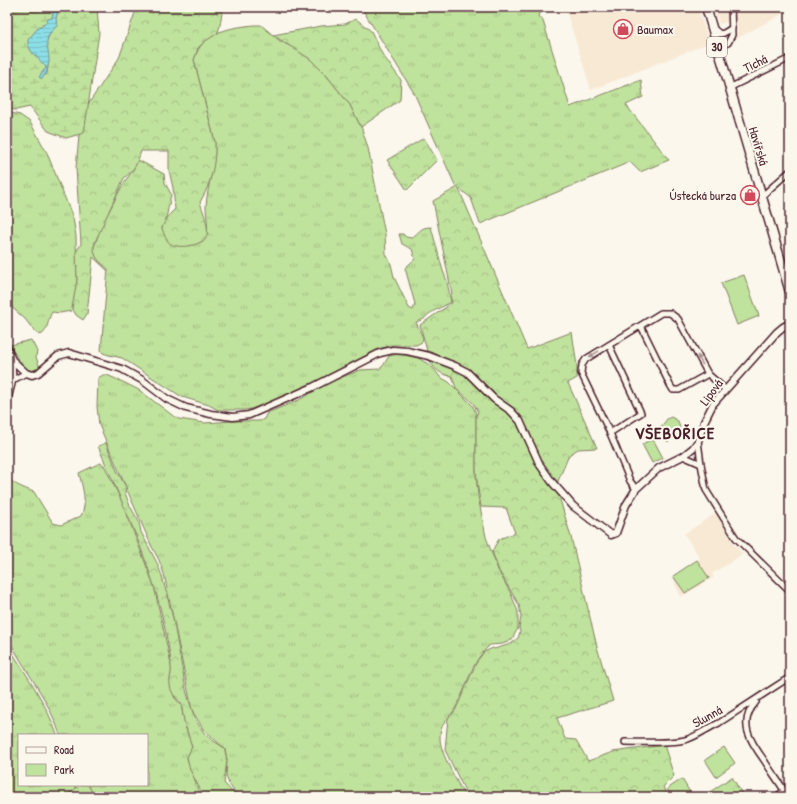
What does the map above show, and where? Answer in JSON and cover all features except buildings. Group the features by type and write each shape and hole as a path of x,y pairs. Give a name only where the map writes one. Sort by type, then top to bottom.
{"main road":[{"name":"Havířská","path":"706,7 790,292"}],"street":[{"path":"717,46 728,43 732,35 731,7"},
{"path":"712,27 720,34 732,28"},
{"name":"Tichá","path":"729,88 790,58"},
{"path":"762,196 790,170"},
{"path":"636,489 627,475 610,433 581,373 582,365 586,359 661,313 670,313 675,315 708,374 725,389"},
{"name":"Lipová","path":"26,373 32,375 38,373 58,356 70,353 122,369 142,380 167,399 186,408 233,417 249,416 311,388 380,353 393,350 407,351 429,356 467,372 494,399 511,411 520,421 545,473 573,506 609,534 613,535 616,533 626,505 636,489 659,468 689,452 698,441 710,410 725,389 777,332 790,323"},
{"path":"641,326 673,390 679,390 708,374"},
{"path":"609,345 642,413 610,433"},
{"path":"7,347 12,360 13,380 7,403"},
{"path":"12,360 26,373 13,380"},
{"path":"698,441 706,490 736,538 790,591"},
{"path":"683,456 701,464"},
{"name":"Slunná","path":"625,742 687,740 707,728 719,723 790,677"},
{"path":"761,697 748,712 747,724 749,736 788,797"},
{"path":"776,797 784,791"}],"shaded area":[{"path":"565,7 698,7 709,43 591,90"},
{"path":"714,7 790,7 790,10 736,39 737,20 719,24"},
{"path":"716,513 734,544 743,554 712,574 714,577 681,597 673,576 700,558 684,534"}],"green space":[{"path":"7,7 53,7 52,18 42,25 29,38 31,51 46,66 40,75 43,76 47,73 48,67 46,42 52,30 58,11 74,7 97,7 99,33 84,133 66,138 48,131 30,107 16,110 7,109"},
{"path":"137,7 223,7 218,33 198,48 194,60 215,142 215,158 212,173 200,202 206,223 207,235 201,242 191,246 175,246 168,241 162,228 169,215 175,209 173,188 169,170 169,151 141,151 135,166 124,178 95,242 95,255 99,262 108,271 93,257 87,314 83,320 76,315 72,308 77,280 76,252 81,244 76,168 81,115 119,58"},
{"path":"361,7 539,7 541,13 538,15 539,18 542,18 570,107 641,80 643,97 626,105 669,160 640,172 630,162 480,224 471,198 455,185 414,93"},
{"path":"356,19 371,31 382,54 401,80 400,100 361,127 350,105 327,76 310,59 273,35 321,26 345,24"},
{"path":"261,25 280,41 296,49 310,59 327,76 350,105 362,129 368,148 385,234 386,254 391,264 394,277 409,308 413,310 415,304 405,268 415,259 412,249 402,244 399,234 403,234 406,237 411,238 427,227 431,227 447,281 451,302 432,312 424,319 416,322 423,338 422,342 416,345 393,345 378,349 280,398 251,409 218,410 209,405 182,397 122,358 103,353 101,350 108,269 97,259 93,250 101,227 123,184 138,160 164,174 165,183 171,194 166,219 162,228 169,242 187,245 196,244 205,240 208,228 206,207 214,158 215,142 194,60 203,43 209,37 225,30"},
{"path":"7,112 20,115 30,122 47,153 73,218 76,236 77,280 74,306 71,311 60,313 52,312 47,328 41,335 36,333 25,319 7,303"},
{"path":"424,138 437,160 407,190 387,160"},
{"path":"458,187 527,349 572,332 577,366 577,378 568,383 597,448 578,449 569,455 556,486 571,537 597,647 613,701 557,718 565,739 576,740 588,761 613,752 664,745 674,776 663,787 669,797 468,797 445,750 448,718 455,711 477,661 484,652 493,648 511,644 518,638 521,617 519,605 499,571 492,551 499,539 515,533 506,508 481,507 476,469 476,416 478,412 473,403 456,388 452,376 442,374 429,360 425,351 427,351 420,325 452,303 450,295 452,294 433,201"},
{"path":"744,275 759,316 737,325 721,283"},
{"path":"31,340 37,351 36,357 40,368 35,371 26,369 22,365 11,345"},
{"path":"399,354 418,358 428,364 440,377 449,382 472,405 476,413 476,473 478,496 486,537 498,570 511,594 518,612 518,628 512,639 502,644 490,645 483,652 473,668 458,704 441,730 440,738 443,752 465,797 238,797 229,784 226,776 227,760 225,749 203,729 192,710 164,574 99,425 97,407 98,378 103,375 107,375 139,390 179,419 205,423 260,421 264,419 267,413 299,400 330,382 360,370 379,369 383,366 389,356"},
{"path":"671,417 678,421 680,428 668,442 662,434 661,427 667,419"},
{"path":"653,439 663,458 652,463 642,444"},
{"path":"106,443 117,471 126,487 125,493 130,506 139,522 141,532 162,576 173,618 186,690 196,721 205,734 223,747 227,760 224,783 237,797 204,797 190,770 187,757 192,747 184,721 181,703 174,696 170,687 170,658 165,629 153,581 145,558 98,446"},
{"path":"100,463 104,465 123,504 154,586 172,669 170,680 174,697 181,705 186,729 192,747 187,758 202,797 95,797 89,786 148,786 148,734 60,734 43,697 7,636 7,478 13,483 34,492 53,523 61,525 81,516 83,511 84,494 79,473"},
{"path":"697,560 709,578 685,593 673,576"},
{"path":"7,644 41,699 57,734 18,734 18,786 75,786 76,789 64,797 7,797"},
{"path":"724,747 735,763 716,777 705,760"},
{"path":"732,777 744,797 702,797 704,796"},
{"path":"682,779 691,794 686,797 672,797 667,789"},
{"path":"78,786 89,786 95,797 64,797"}],"water":[{"path":"53,7 74,7 58,11 56,18 57,26 49,35 47,40 49,62 47,74 45,74 42,79 39,77 46,67 31,51 28,45 28,40 37,29 45,24 48,19 52,18"}],"place":[{"name":"Baumax","path":"623,29"},
{"name":"Ústecká burza","path":"750,195"}],"district":[{"name":"VŠEBOŘICE","path":"675,433"}]}
